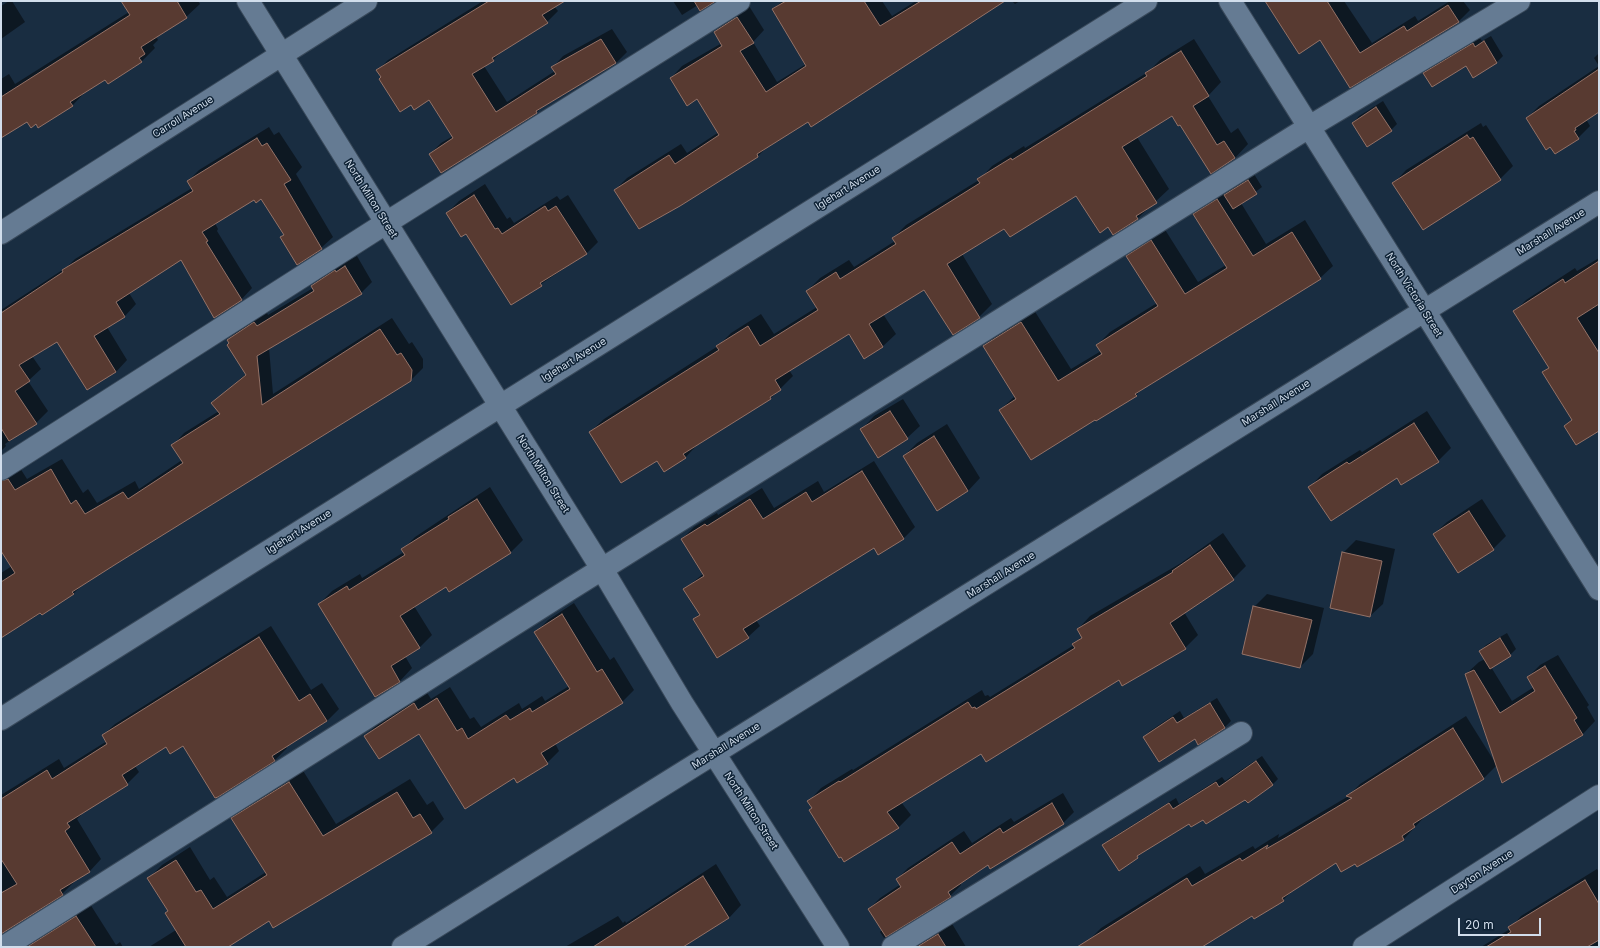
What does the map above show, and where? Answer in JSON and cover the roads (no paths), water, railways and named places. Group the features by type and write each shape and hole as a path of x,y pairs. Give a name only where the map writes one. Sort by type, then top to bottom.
{"street":[{"name":"North Milton Street","path":"248,1 602,569 714,754 838,947"},
{"name":"Carroll Avenue","path":"1,233 366,1"},
{"path":"1,469 386,223 739,1"},
{"name":"Iglehart Avenue","path":"1,719 1146,1"},
{"name":"North Victoria Street","path":"1230,1 1599,589"},
{"path":"4,947 602,569 1309,127 1520,1"},
{"name":"Marshall Avenue","path":"403,947 1599,202"},
{"path":"893,947 1241,733"},
{"name":"Dayton Avenue","path":"1364,947 1599,796"}]}
